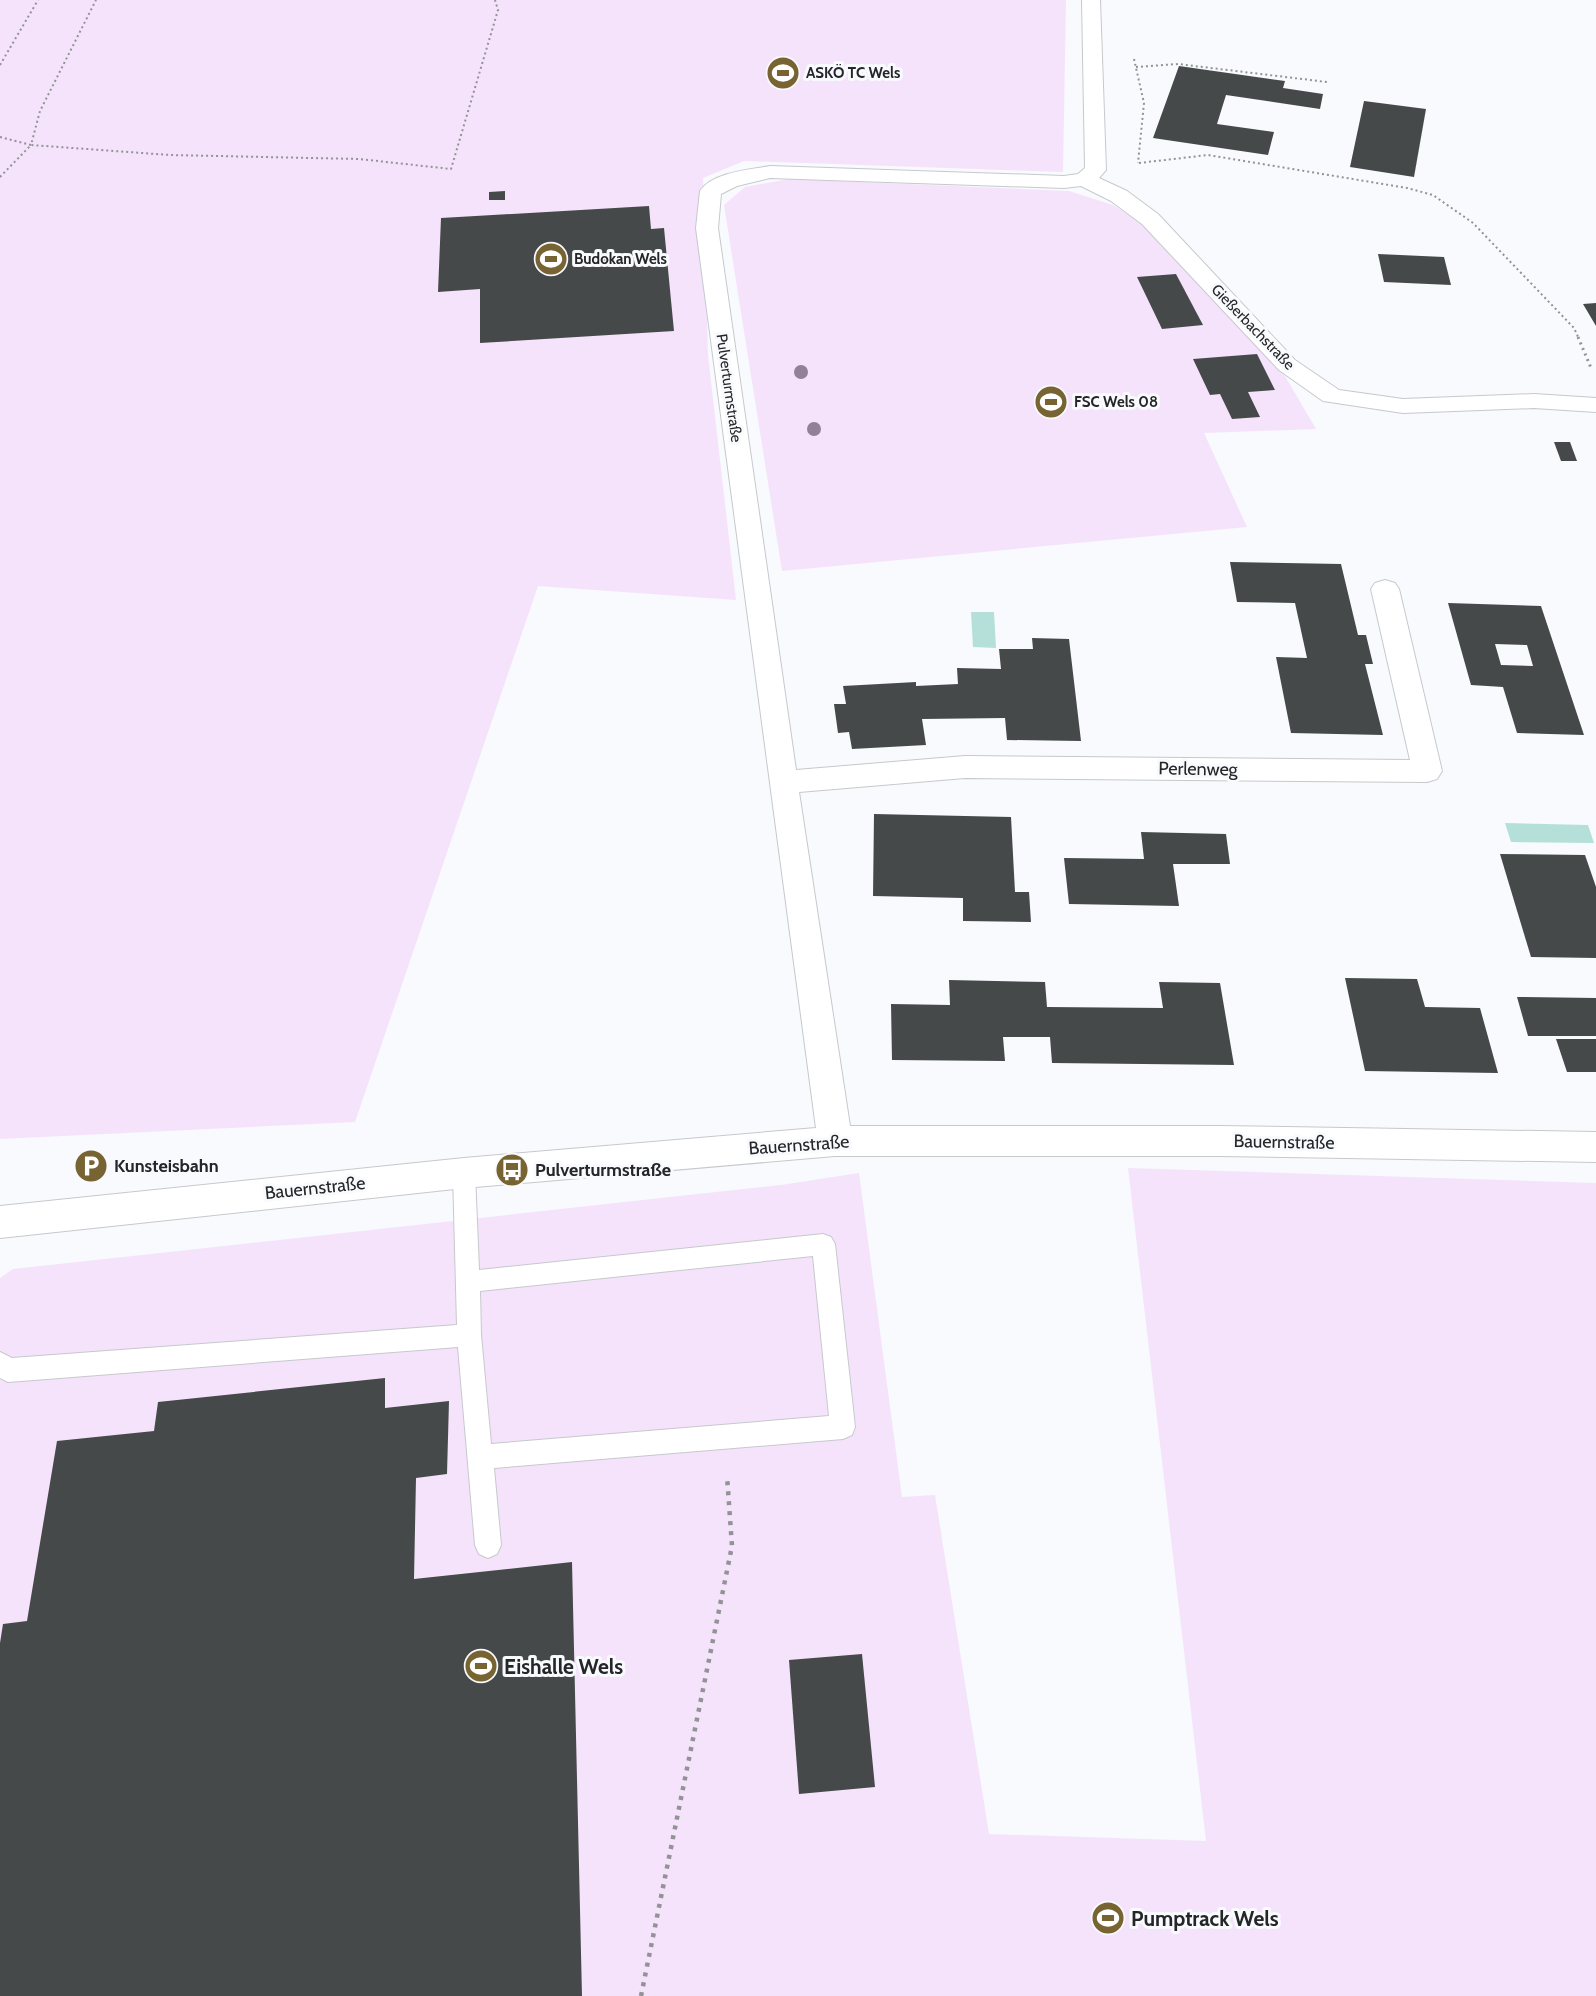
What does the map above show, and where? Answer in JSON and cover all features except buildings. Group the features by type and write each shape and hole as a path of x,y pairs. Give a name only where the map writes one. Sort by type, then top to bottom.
{"street":[{"path":"1084,179 1096,170 1092,0"},
{"name":"Pulverturmstraße","path":"835,1141 707,228 711,191 730,181 770,172 1064,182 1084,179"},
{"name":"Gießerbachstraße","path":"1084,179 1119,196 1150,219 1287,365 1332,396 1403,406 1534,401 1596,405"},
{"name":"Perlenweg","path":"783,782 965,766 1426,771 1385,589"},
{"name":"Bauernstraße","path":"2,1221 464,1173 835,1141 1218,1141 1596,1147"}],"lane":[{"path":"464,1173 469,1335 488,1545"},
{"path":"467,1282 823,1245 843,1427 480,1457"},
{"path":"0,1363 8,1370 469,1335"}],"path":[{"path":"0,64 39,0"},
{"path":"0,177 31,145 40,111 96,0"},
{"path":"0,138 31,145 170,155 359,159 451,169 498,10 495,0"},
{"path":"1136,67 1178,64 1327,82"},
{"path":"1139,163 1208,155 1407,188 1433,195 1473,223 1574,328 1592,369"},
{"path":"641,1996 732,1546 724,1437"}],"shaded area":[{"path":"0,0 1066,0 1063,172 744,161 703,178 708,355 736,600 538,586 355,1122 0,1139"},
{"name":"FSC Wels 08","path":"789,179 1069,191 1113,205 1141,223 1285,376 1316,429 1204,433 1247,527 782,571 724,205 745,187"},
{"path":"971,612 994,612 996,648 973,647"},
{"path":"1505,823 1588,825 1594,843 1511,842"},
{"name":"Eishalle Wels","path":"1128,1168 1596,1183 1596,1996 0,1996 0,1278 13,1269 781,1185 859,1173 902,1497 935,1495 989,1834 1206,1841"}],"place":[{"name":"ASKÖ TC Wels","path":"783,73"},
{"name":"Budokan Wels","path":"551,259"},
{"name":"FSC Wels 08","path":"1051,402"},
{"name":"Kunsteisbahn","path":"91,1166"},
{"name":"Pulverturmstraße","path":"512,1170"},
{"name":"Eishalle Wels","path":"481,1666"},
{"name":"Pumptrack Wels","path":"1108,1918"}]}
